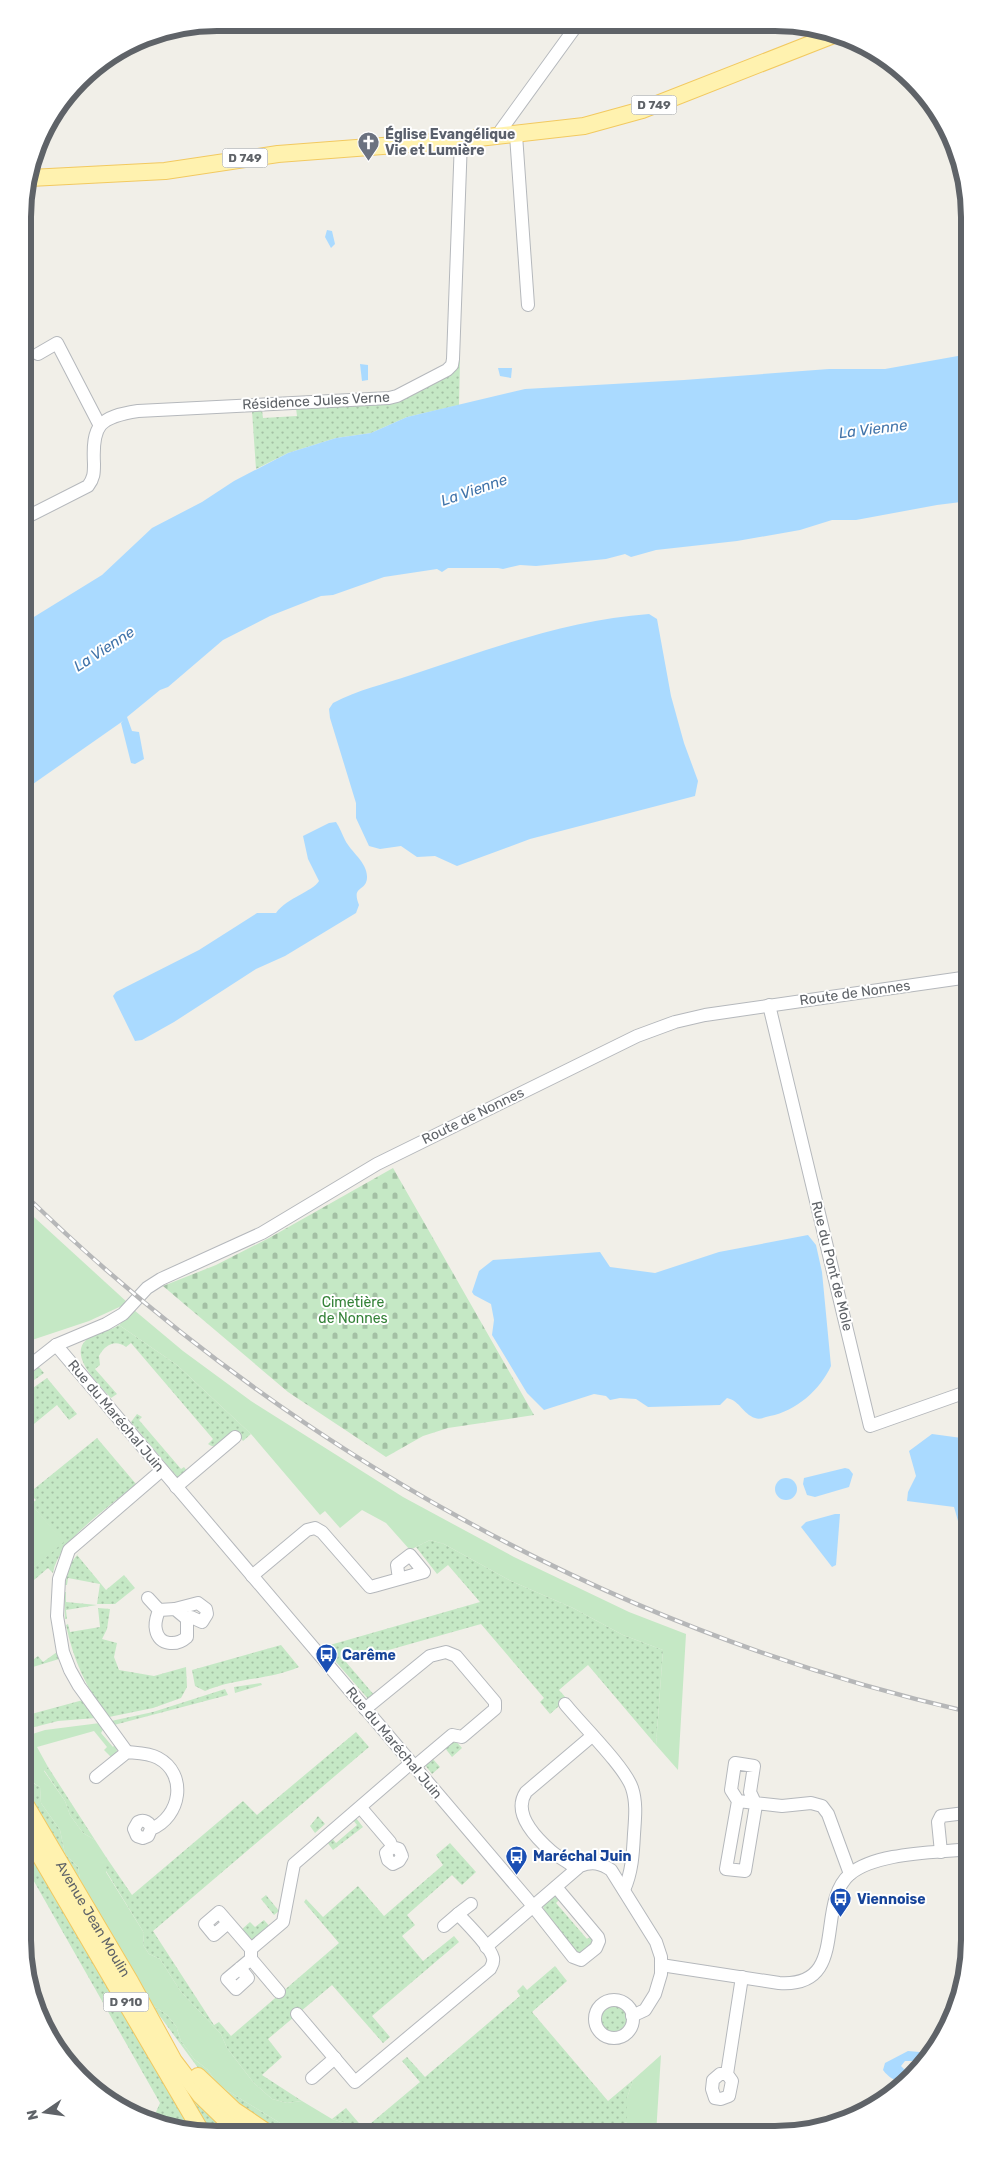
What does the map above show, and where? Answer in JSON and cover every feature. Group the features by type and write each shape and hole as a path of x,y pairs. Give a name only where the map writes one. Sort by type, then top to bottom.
{"main road":[{"name":"D 749","path":"36,178 165,171 278,154 461,140 584,126 642,110 825,38"},
{"name":"Avenue Jean Moulin","path":"31,1815 130,1981 161,2040 200,2095 233,2126"},
{"name":"Avenue Jean Moulin","path":"31,1842 197,2124"},
{"name":"D 910","path":"130,1981 192,2070 234,2110 258,2126"}],"street":[{"path":"528,304 508,135 502,130 573,31"},
{"name":"Résidence Jules Verne","path":"100,424 117,416 138,411 389,398 397,396 447,370 452,365 454,359 461,140"},
{"path":"31,515 88,486 93,480 94,434 100,424 58,344 38,354"},
{"name":"Route de Nonnes","path":"31,1365 56,1345 115,1319 128,1310 147,1288 161,1279 262,1233 377,1164 628,1040 674,1022 769,1005 961,978"},
{"name":"Rue du Pont de Mole","path":"769,1005 870,1426 961,1394"},
{"name":"Rue du Maréchal Juin","path":"56,1345 534,1907 576,1959 581,1960 596,1948 599,1941 598,1937 556,1888"},
{"path":"176,1487 235,1437"},
{"path":"151,1828 162,1824 173,1811 177,1799 176,1779 169,1767 158,1758 128,1752 79,1686 63,1652 57,1616 59,1579 69,1550 162,1470"},
{"path":"252,1576 307,1530 315,1528 322,1532 370,1587 399,1579"},
{"path":"148,1598 159,1610"},
{"path":"191,1603 193,1620 187,1637 181,1642 171,1644 160,1639 156,1630 159,1610 175,1609 191,1603"},
{"path":"175,1609 193,1620"},
{"path":"240,1968 251,1954 283,1922 294,1864 412,1765 452,1735 462,1738 495,1709 495,1702 456,1656 446,1652 430,1656 365,1709"},
{"path":"565,1704 623,1772 634,1795 636,1812 633,1859 630,1877 624,1890"},
{"path":"576,1869 552,1851 536,1834 522,1816 521,1804 526,1792 592,1736"},
{"path":"96,1777 128,1752"},
{"path":"735,1763 754,1766 750,1792 756,1804 745,1871 726,1869 738,1801 731,1790 735,1763"},
{"path":"738,1801 782,1806 811,1803 822,1806 828,1814 850,1874"},
{"path":"361,1808 390,1842 392,1847"},
{"path":"941,1852 938,1822 941,1816 961,1814"},
{"path":"661,1965 788,1984 798,1982 813,1974 825,1957 835,1901 850,1874 886,1859 961,1850"},
{"path":"486,1947 576,1869 592,1863 605,1866 611,1870 624,1890 656,1942 661,1957 659,1984 645,2010 632,2016"},
{"path":"444,1926 471,1904"},
{"path":"297,2014 355,2082 490,1969 493,1963 493,1956 458,1914"},
{"path":"228,1923 279,1992"},
{"path":"727,2074 742,1977"},
{"path":"312,2078 335,2058"}],"green space":[{"path":"459,360 459,405 407,417 371,433 336,438 288,453 256,469 252,411 262,410 263,418 297,416 296,408 389,403 454,372"},
{"name":"Cimetière de Nonnes","path":"393,1168 534,1415 448,1428 423,1436 386,1457 288,1392 163,1286 216,1265 269,1238"},
{"path":"31,1214 128,1303 89,1321 31,1340"},
{"path":"134,1310 183,1351 251,1401 403,1497 514,1557 629,1612 686,1634 678,1770 656,1745 663,1650 623,1635 573,1608 511,1581 444,1544 430,1540 410,1550 386,1523 362,1510 340,1528 325,1511 320,1515 251,1434 177,1365 119,1325"},
{"path":"119,1325 177,1365 251,1434 243,1441 240,1437 219,1446 208,1444 213,1439 131,1343 126,1347 118,1343 111,1344 99,1356 100,1365 95,1369 117,1394 111,1398 87,1369 82,1360 81,1351 83,1344 90,1337"},
{"path":"39,1367 44,1373 31,1382 31,1374"},
{"path":"47,1378 77,1414 69,1420 57,1405 31,1426 31,1389"},
{"path":"137,1414 142,1417 139,1420 181,1469 184,1467 187,1471 178,1478 131,1422"},
{"path":"97,1438 136,1484 75,1536 57,1561 53,1573 48,1568 34,1580 31,1578 31,1570 63,1542 31,1504 36,1500 32,1496 34,1489"},
{"path":"31,1504 64,1542 31,1570"},
{"path":"430,1540 444,1544 511,1581 573,1608 623,1635 663,1650 656,1745 588,1665 559,1690 567,1699 550,1714 540,1702 544,1698 481,1624 346,1662 375,1696 370,1701 323,1647 480,1602 448,1565 437,1574 416,1547"},
{"path":"77,1555 106,1590 124,1575 135,1588 115,1604 97,1604 100,1584 68,1578 67,1585 65,1585 70,1564"},
{"path":"64,1592 66,1592 66,1602 97,1605 66,1610 67,1619 65,1619"},
{"path":"98,1608 110,1609 107,1629 102,1639 117,1643 114,1657 119,1670 154,1676 186,1667 187,1687 181,1698 153,1708 109,1717 94,1696 82,1674 66,1625 68,1624 70,1632 100,1627"},
{"path":"281,1645 299,1667 205,1691 195,1686 192,1670"},
{"path":"57,1652 59,1659 31,1668 31,1661 38,1656 43,1662"},
{"path":"261,1683 262,1685 235,1693 234,1687"},
{"path":"225,1689 228,1695 114,1725 111,1721 153,1712"},
{"path":"83,1700 96,1718 58,1721 31,1728 31,1714"},
{"path":"100,1723 104,1728 101,1733 113,1747 116,1743 117,1752 113,1759 104,1750 107,1747 94,1731 37,1747 48,1767 44,1771 65,1801 70,1815 83,1833 95,1840 106,1857 106,1872 144,1933 143,1945 149,1954 160,1959 181,1992 221,2034 227,2048 253,2082 272,2099 287,2103 302,2101 332,2119 354,2126 285,2126 218,2085 208,2070 194,2059 181,2041 176,2026 167,2015 151,2004 81,1885 78,1867 65,1854 60,1830 41,1803 40,1787 31,1781 31,1734 45,1730"},
{"path":"356,1732 369,1747 153,1931 214,2025 219,2022 231,2036 339,1943 304,1902 306,1899 323,1917 358,1886 384,1916 443,1865 436,1855 450,1843 476,1872 462,1885 452,1875 407,1915 415,1925 402,1936 423,1961 454,1936 459,1942 372,2016 390,2037 383,2043 332,1985 268,2039 282,2057 262,2075 302,2101 287,2103 272,2099 253,2082 227,2048 221,2034 181,1992 160,1959 149,1954 143,1945 144,1933 106,1871 106,1857 132,1895 243,1801 257,1815"},
{"path":"454,1739 462,1748 452,1757 445,1748"},
{"path":"432,1758 440,1767 432,1774 425,1765"},
{"path":"48,1767 95,1840 83,1833 70,1815 65,1801 44,1770"},
{"path":"31,1782 40,1787 41,1803 60,1830 65,1854 78,1867 81,1885 31,1799"},
{"path":"318,1816 325,1824 315,1833 310,1826"},
{"path":"356,1818 363,1827 333,1850 327,1842 332,1838 336,1843 357,1825 353,1820"},
{"path":"31,1824 161,2046 228,2126 202,2125 31,1831"},
{"path":"31,1856 57,1893 191,2124 160,2117 156,2112 160,2103 31,1876"},
{"path":"266,1895 279,1911 274,1915 261,1899"},
{"path":"555,1896 561,1898 556,1903 587,1939 593,1935 595,1939 585,1953 577,1952 544,1913 543,1905"},
{"path":"264,1920 271,1928 252,1941 240,1931 250,1922 255,1927"},
{"path":"555,1966 567,1981 532,2012 608,2101 633,2080 627,2098 627,2122 619,2125 368,2126 420,2082 402,2061 407,2057 425,2077 520,1996 517,1991 523,1985 527,1990"},
{"path":"151,2004 167,2015 176,2026 181,2041 194,2059 208,2070 218,2085 285,2126 264,2126 261,2124 201,2072"},
{"path":"614,2004 620,2005 625,2009 629,2014 629,2026 625,2031 620,2035 614,2036 608,2035 603,2031 599,2026 598,2020 599,2014 603,2009 608,2005"},
{"path":"661,2055 657,2126 616,2126 627,2122 627,2098 633,2080"},
{"path":"346,2108 361,2126 354,2126 332,2119"}],"water":[{"path":"327,230 332,231 335,244 331,248 325,237"},
{"name":"La Vienne","path":"961,355 961,502 856,520 832,520 800,530 737,541 656,550 631,557 625,554 606,559 536,566 520,565 503,569 448,568 442,572 437,569 384,577 333,595 321,596 270,616 223,640 168,687 160,690 127,717 132,731 139,732 144,759 135,764 131,763 121,723 123,721 31,785 31,619 102,575 152,528 202,502 234,481 288,453 336,438 371,433 407,417 525,389 829,369 885,369"},
{"path":"360,364 368,365 368,380 362,381"},
{"path":"498,368 512,368 511,378 500,376"},
{"path":"649,614 657,619 671,696 684,743 698,781 695,796 530,839 457,866 435,856 417,857 401,846 380,849 369,846 356,818 356,803 330,718 329,709 333,703 361,691 528,637 588,622"},
{"path":"336,822 345,840 365,867 367,873 366,882 357,894 359,905 356,913 285,956 256,969 174,1022 142,1040 135,1041 113,996 116,992 199,950 257,913 276,913 281,907 316,885 319,881 308,859 303,836 329,823"},
{"path":"808,1235 816,1245 822,1272 831,1366 814,1391 806,1398 789,1409 761,1419 747,1414 735,1402 727,1398 720,1405 648,1407 636,1399 620,1398 610,1400 606,1396 594,1394 544,1410 527,1393 492,1335 494,1320 491,1304 472,1292 479,1271 493,1260 600,1252 610,1267 655,1273 719,1252"},
{"path":"932,1434 961,1438 961,1522 958,1521 954,1507 907,1501 908,1492 916,1476 909,1451"},
{"path":"845,1468 849,1469 853,1474 849,1487 815,1497 807,1495 803,1484 804,1478"},
{"path":"786,1478 794,1481 797,1489 794,1497 786,1500 778,1497 775,1489 778,1481"},
{"path":"840,1514 836,1565 832,1567 801,1527 806,1522"},
{"path":"908,2051 923,2052 916,2061 905,2061 901,2066 904,2069 910,2067 897,2080 890,2077 883,2070 885,2063"}],"railway":[{"path":"31,1200 124,1285 231,1370 343,1448 460,1518 582,1579 707,1633 837,1677 961,1710"}],"place":[{"name":"Église Evangélique Vie et Lumière","path":"369,161"},
{"name":"Carême","path":"326,1674"},
{"name":"Maréchal Juin","path":"517,1875"},
{"name":"Viennoise","path":"841,1918"}]}
